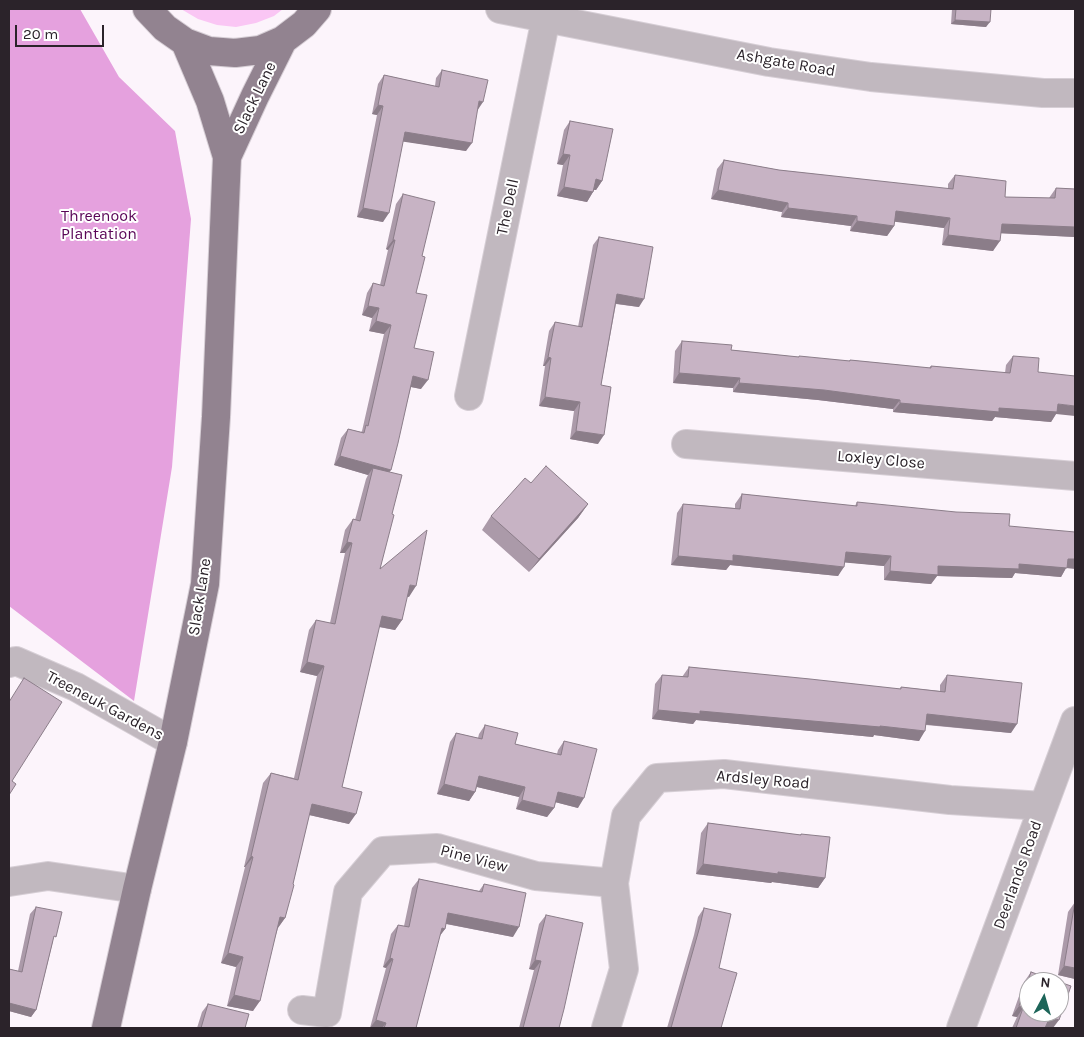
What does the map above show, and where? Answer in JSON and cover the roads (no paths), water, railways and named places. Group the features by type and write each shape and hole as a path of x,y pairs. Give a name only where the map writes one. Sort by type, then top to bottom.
{"main road":[{"path":"147,9 165,28 185,42 209,51 235,54 260,50 283,40 304,24 317,9"},
{"name":"Slack Lane","path":"227,157 283,40"},
{"name":"Slack Lane","path":"106,1028 137,889 173,742 205,584 216,417 227,157 210,101 185,42"}],"street":[{"name":"Ashgate Road","path":"500,9 769,62 871,78 1043,94 1075,94"},
{"name":"The Dell","path":"469,396 546,18"},
{"name":"Loxley Close","path":"686,444 1075,476"},
{"name":"Treeneuk Gardens","path":"9,663 16,661 76,687 173,742"},
{"name":"Deerlands Road","path":"961,1028 1075,721"},
{"name":"Ardsley Road","path":"606,1028 624,970 614,882 626,816 657,778 724,774 950,800 1043,806"},
{"name":"Pine View","path":"302,1010 327,1013 348,892 383,851 437,848 536,876 614,882"},
{"path":"9,882 48,876 137,889"}],"park label":[{"name":"Threenook Plantation","path":"99,225"}]}
